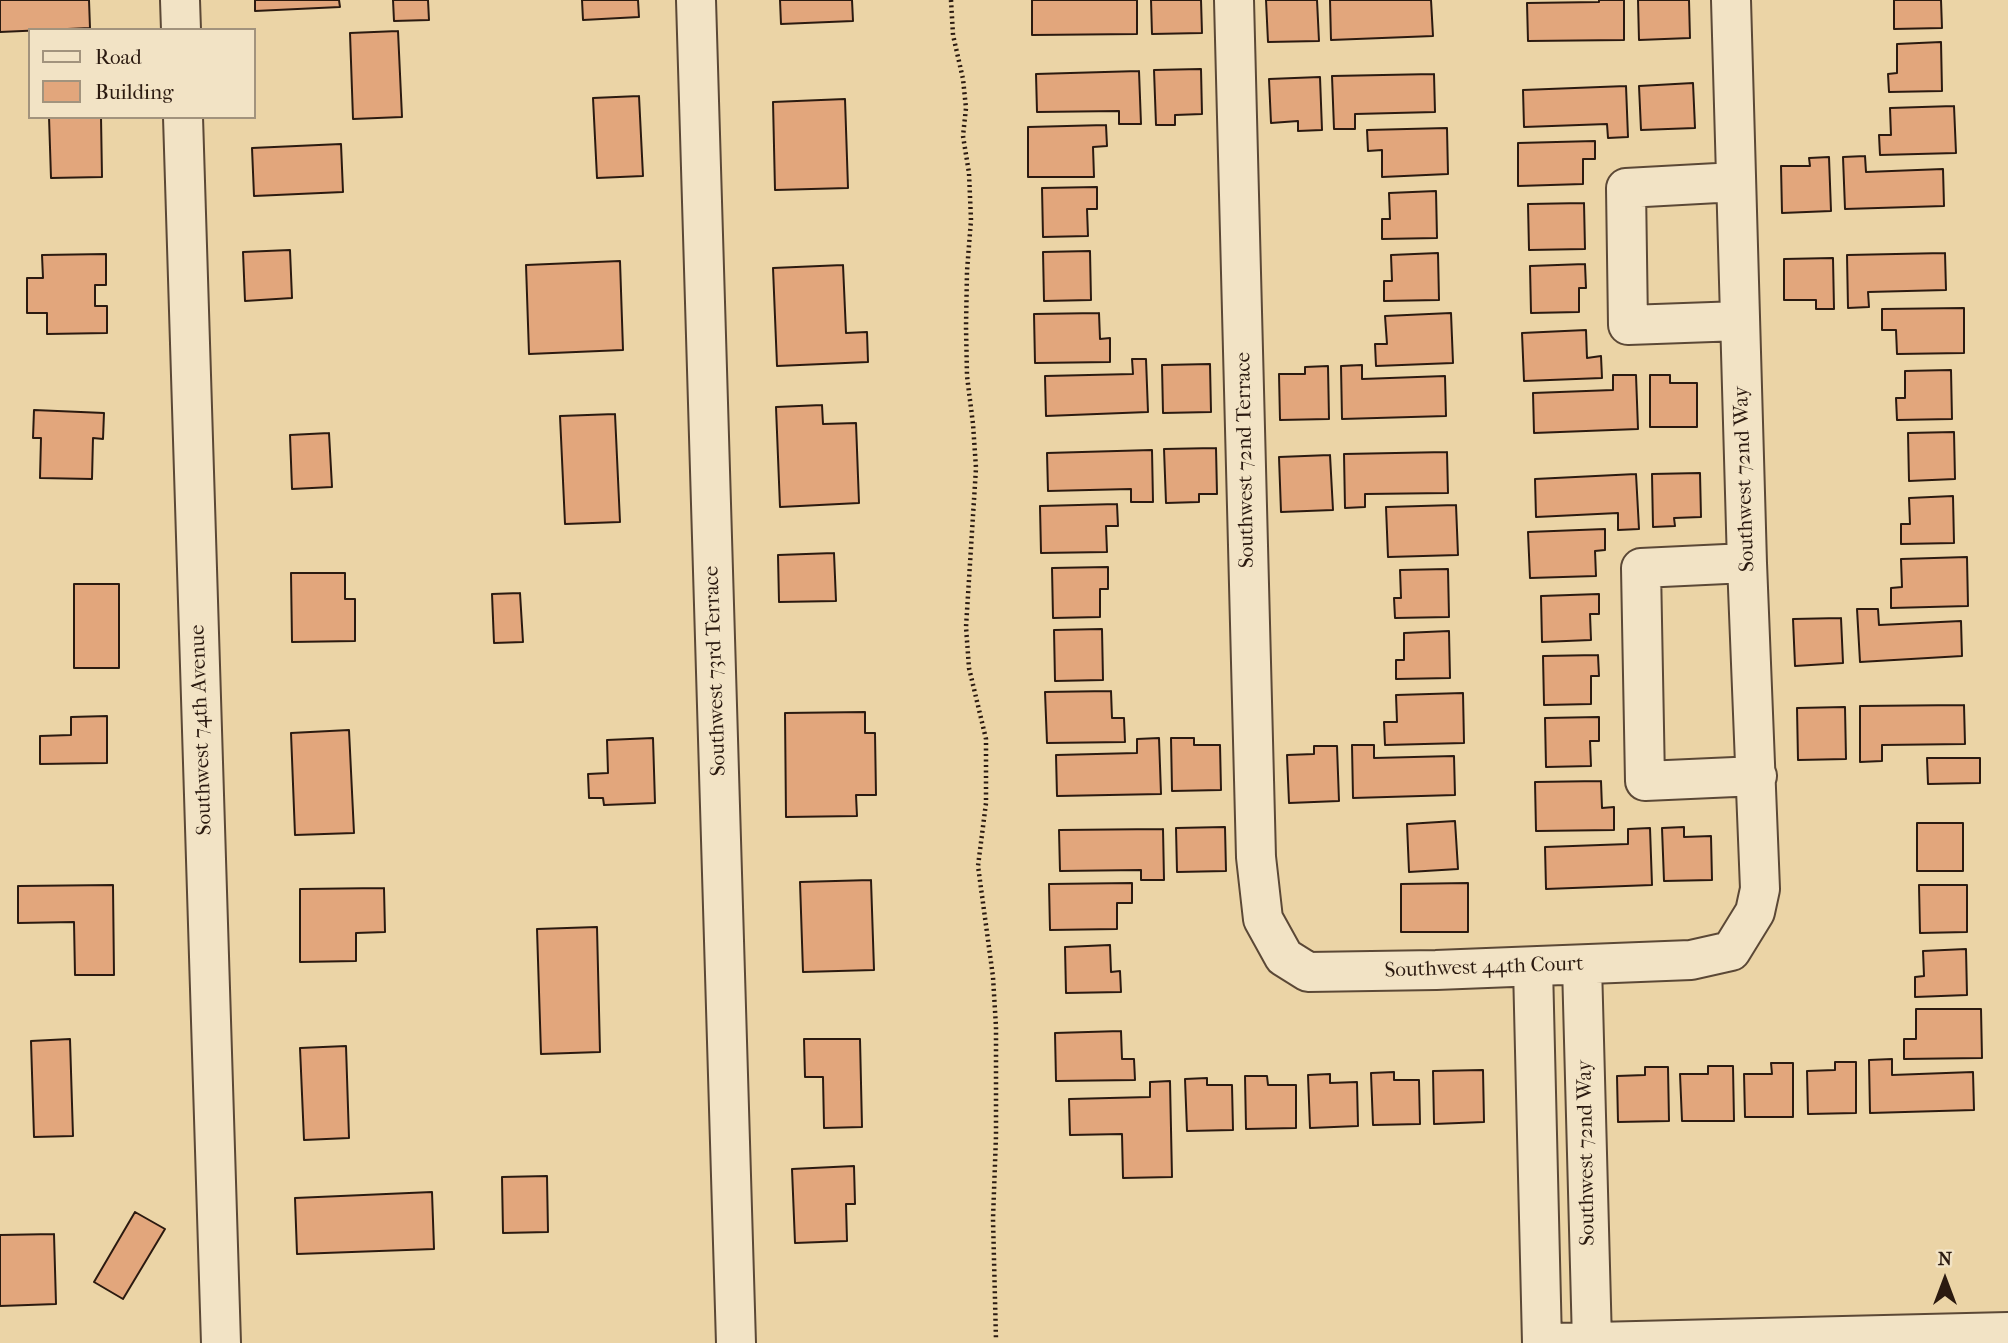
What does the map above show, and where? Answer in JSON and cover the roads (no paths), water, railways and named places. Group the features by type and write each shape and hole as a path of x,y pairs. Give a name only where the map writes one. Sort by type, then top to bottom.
{"street":[{"path":"180,0 181,28"},
{"name":"Southwest 73rd Terrace","path":"696,0 736,1343"},
{"name":"Southwest 72nd Terrace","path":"1234,0 1255,830 1263,919"},
{"name":"Southwest 72nd Way","path":"1731,0 1747,562 1760,889 1755,912 1731,951"},
{"name":"Southwest 74th Avenue","path":"183,119 221,1343"},
{"path":"1736,182 1626,188 1628,325 1740,321"},
{"path":"1747,562 1642,568 1644,781 1756,776"},
{"name":"Southwest 44th Court","path":"1263,919 1284,957 1308,972 1691,960 1731,951"},
{"name":"Southwest 72nd Way","path":"1582,965 1592,1342"},
{"path":"1533,967 1542,1343"},
{"path":"1554,1343 2008,1332"}]}
